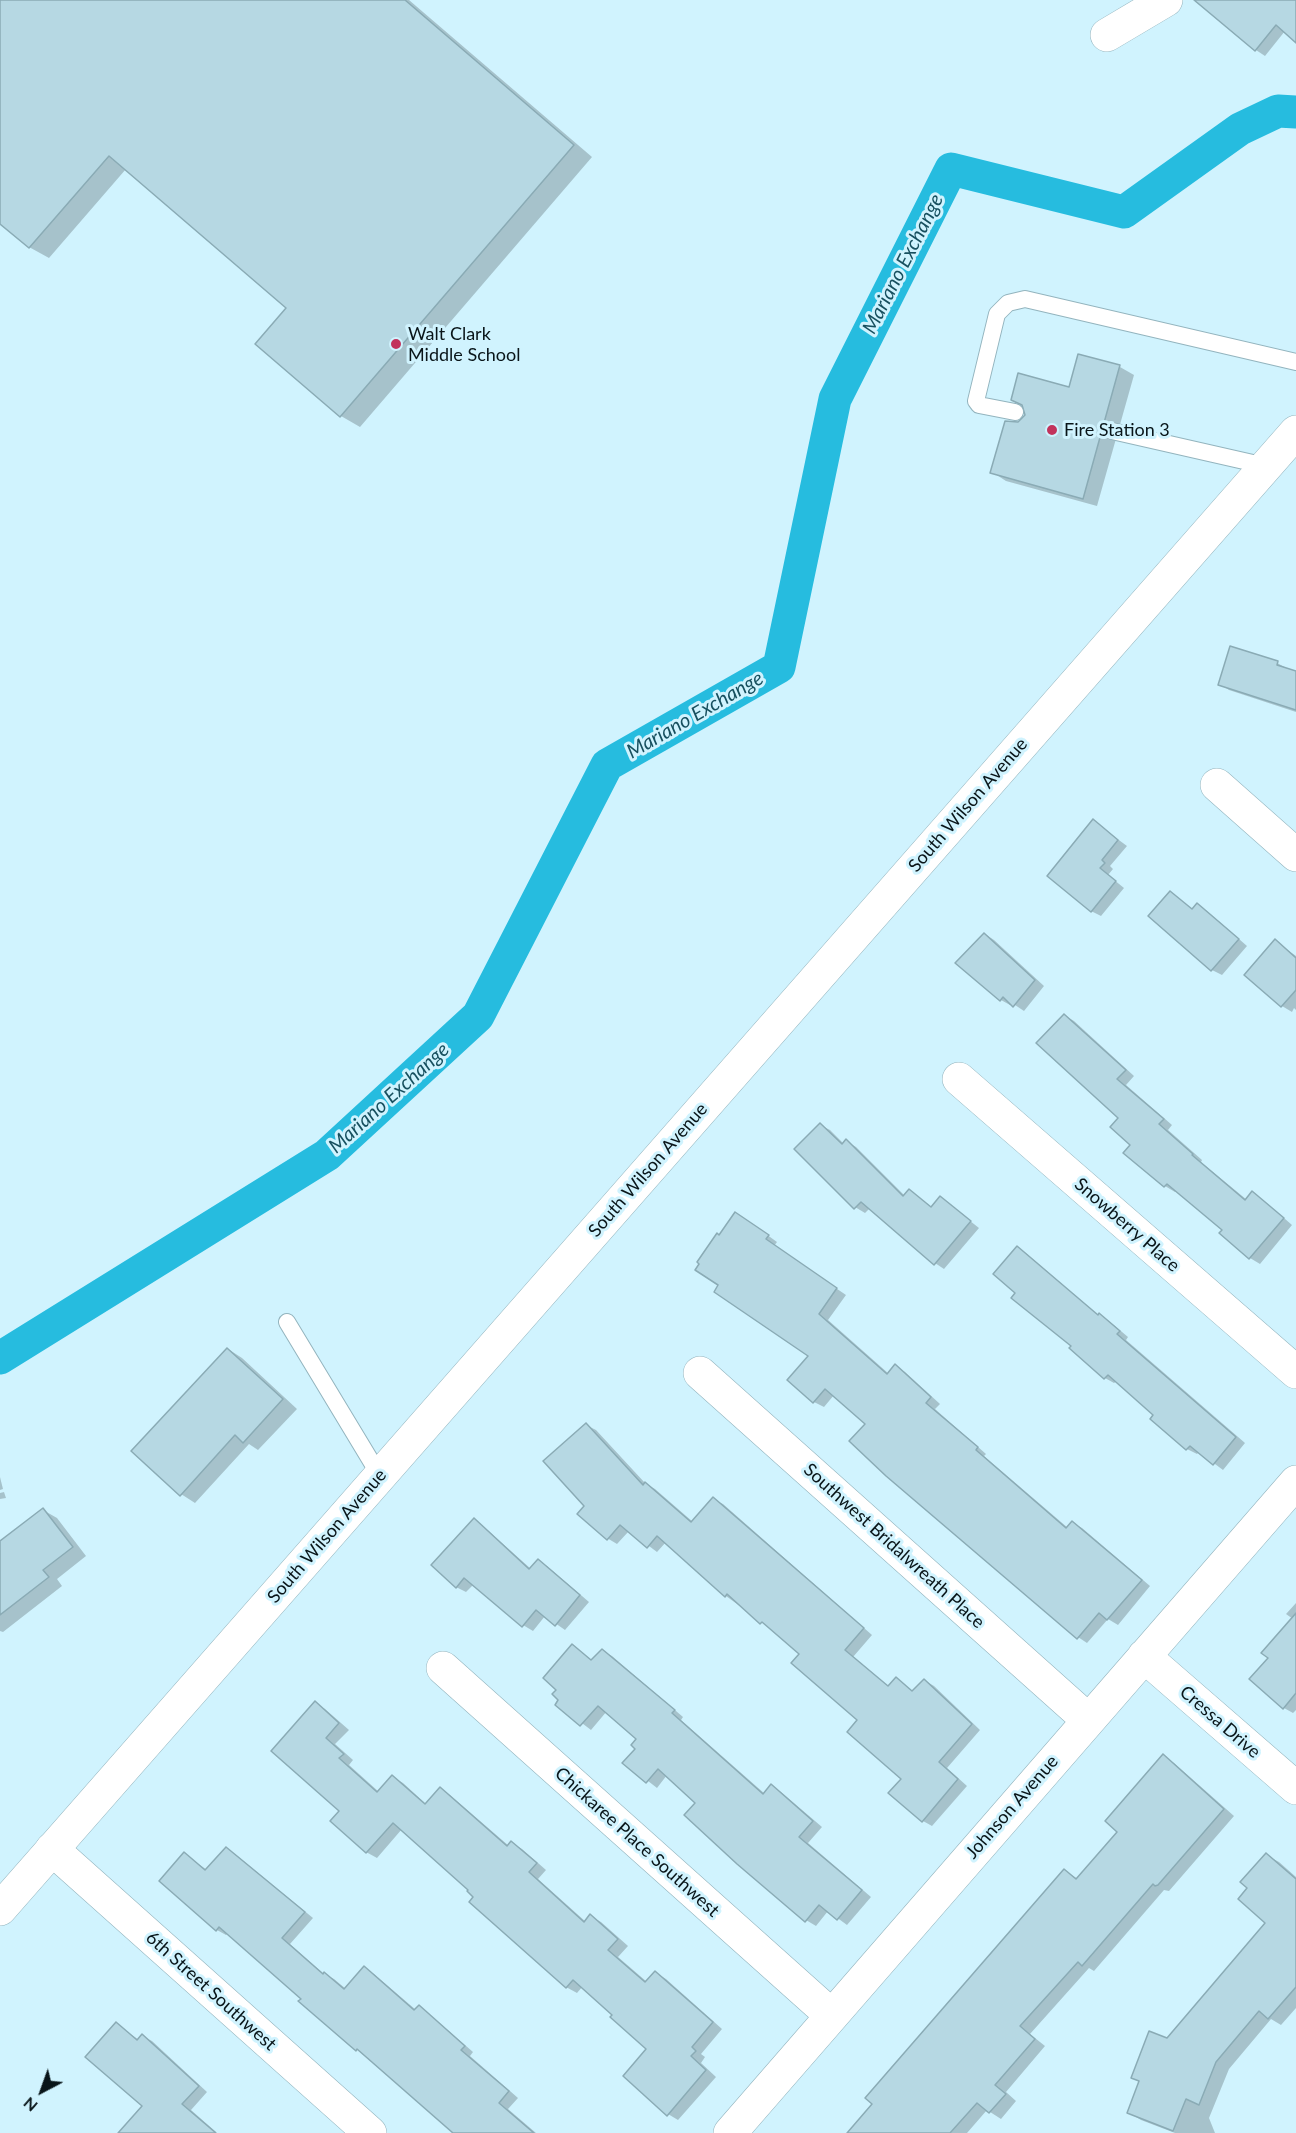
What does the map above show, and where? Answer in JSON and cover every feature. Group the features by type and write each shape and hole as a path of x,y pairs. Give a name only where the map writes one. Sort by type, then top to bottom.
{"street":[{"path":"1107,34 1166,0"},
{"name":"South Wilson Avenue","path":"0,1909 1296,432"},
{"path":"1217,785 1296,855"},
{"name":"Snowberry Place","path":"959,1078 1296,1372"},
{"name":"Southwest Bridalwreath Place","path":"700,1373 1088,1719"},
{"name":"Johnson Avenue","path":"730,2133 1296,1482"},
{"name":"Cressa Drive","path":"1144,1656 1296,1788"},
{"name":"Chickaree Place Southwest","path":"443,1668 831,2015"},
{"name":"6th Street Southwest","path":"52,1849 370,2133"}],"lane":[{"path":"1015,412 980,405 976,401 997,314 1008,303 1025,298 1296,362"},
{"path":"1112,431 1266,466"},
{"path":"287,1322 380,1476"}],"building":[{"path":"0,0 405,0 574,145 340,417 255,344 286,308 109,156 29,248 0,224"},
{"path":"1194,0 1296,0 1296,43 1276,25 1255,51"},
{"name":"Fire Station 3","path":"1078,354 1120,365 1083,499 990,473 1005,421 1018,422 1025,415 1022,405 1011,400 1018,373 1069,387"},
{"path":"1230,646 1278,661 1277,665 1296,671 1296,710 1218,685"},
{"path":"1093,819 1118,840 1102,860 1105,863 1100,868 1116,881 1091,912 1047,876"},
{"path":"1170,891 1192,909 1197,903 1239,939 1211,971 1148,916"},
{"path":"984,933 1035,980 1013,1007 1003,997 1000,1001 955,963"},
{"path":"1275,939 1296,958 1296,990 1281,1007 1244,975"},
{"path":"1064,1014 1126,1070 1117,1079 1164,1119 1159,1124 1192,1155 1245,1200 1252,1191 1284,1218 1249,1259 1219,1233 1222,1230 1167,1184 1164,1187 1123,1153 1130,1145 1110,1127 1118,1118 1036,1043"},
{"path":"820,1123 842,1144 846,1139 903,1196 909,1189 931,1207 940,1196 971,1221 934,1265 861,1202 854,1209 794,1149"},
{"path":"735,1212 769,1235 766,1239 837,1288 819,1314 887,1374 895,1364 931,1397 926,1403 978,1447 976,1450 1066,1528 1072,1521 1142,1580 1107,1620 1099,1613 1077,1639 886,1476 849,1441 865,1424 825,1389 813,1403 787,1380 808,1356 714,1292 718,1285 695,1270 699,1264 697,1262 717,1233 719,1235"},
{"path":"1017,1246 1120,1331 1117,1334 1236,1437 1213,1465 1190,1446 1186,1450 1150,1419 1153,1415 1108,1375 1104,1379 1069,1348 1071,1346 1011,1298 1015,1293 993,1274"},
{"path":"227,1348 283,1399 243,1443 235,1435 180,1496 131,1451"},
{"path":"586,1423 643,1485 645,1482 691,1522 713,1497 864,1628 845,1650 888,1686 896,1677 912,1691 924,1679 972,1724 939,1762 958,1779 922,1822 888,1793 901,1779 847,1732 857,1720 791,1663 799,1654 762,1622 760,1624 727,1594 725,1597 657,1536 647,1548 620,1525 607,1540 577,1514 584,1506 543,1461"},
{"path":"43,1508 73,1547 43,1570 49,1577 0,1615 0,1541"},
{"path":"474,1518 529,1569 538,1559 580,1595 555,1626 536,1610 522,1627 464,1578 456,1588 431,1565"},
{"path":"1296,1613 1296,1693 1283,1709 1249,1679 1268,1658 1261,1653"},
{"path":"572,1644 591,1660 602,1649 675,1710 672,1713 763,1794 771,1784 813,1821 799,1837 862,1890 837,1920 819,1905 805,1922 684,1815 695,1803 658,1769 646,1783 622,1763 635,1749 631,1745 636,1739 598,1706 580,1726 555,1705 558,1700 552,1694 556,1690 543,1678"},
{"path":"315,1701 339,1723 326,1738 344,1754 339,1758 377,1792 392,1775 425,1804 440,1787 507,1846 511,1841 537,1863 529,1872 584,1922 590,1914 618,1939 608,1950 645,1982 655,1971 713,2022 692,2047 696,2051 691,2056 706,2070 667,2116 623,2076 646,2049 573,1980 566,1988 469,1902 473,1897 468,1890 393,1823 366,1853 330,1821 339,1811 271,1751"},
{"path":"1163,1754 1224,1809 1158,1885 1153,1884 1082,1966 1078,1962 1020,2026 1035,2039 995,2085 1006,2094 989,2113 977,2103 950,2133 847,2133 872,2104 865,2098 1064,1869 1076,1879 1117,1832 1105,1821"},
{"path":"226,1847 305,1912 282,1938 344,1989 364,1966 414,2010 419,2005 465,2046 461,2050 509,2091 499,2103 534,2133 453,2133 298,2001 301,1999 219,1927 216,1931 159,1881 184,1852 205,1870"},
{"path":"1266,1853 1296,1879 1296,1987 1268,2019 1259,2011 1216,2062 1199,2105 1186,2099 1173,2131 1127,2113 1139,2081 1131,2078 1149,2031 1167,2038 1265,1923 1238,1899 1247,1888 1240,1882"},
{"path":"116,2022 137,2040 142,2034 199,2086 182,2104 216,2133 118,2133 142,2106 85,2057"}],"waterway":[{"name":"Mariano Exchange","path":"0,1358 327,1155 478,1016 607,765 779,667 835,399 951,169 1124,212 1240,129 1278,111 1296,112"}],"place":[{"name":"Walt Clark Middle School","path":"396,344"},
{"name":"Fire Station 3","path":"1052,430"}]}
